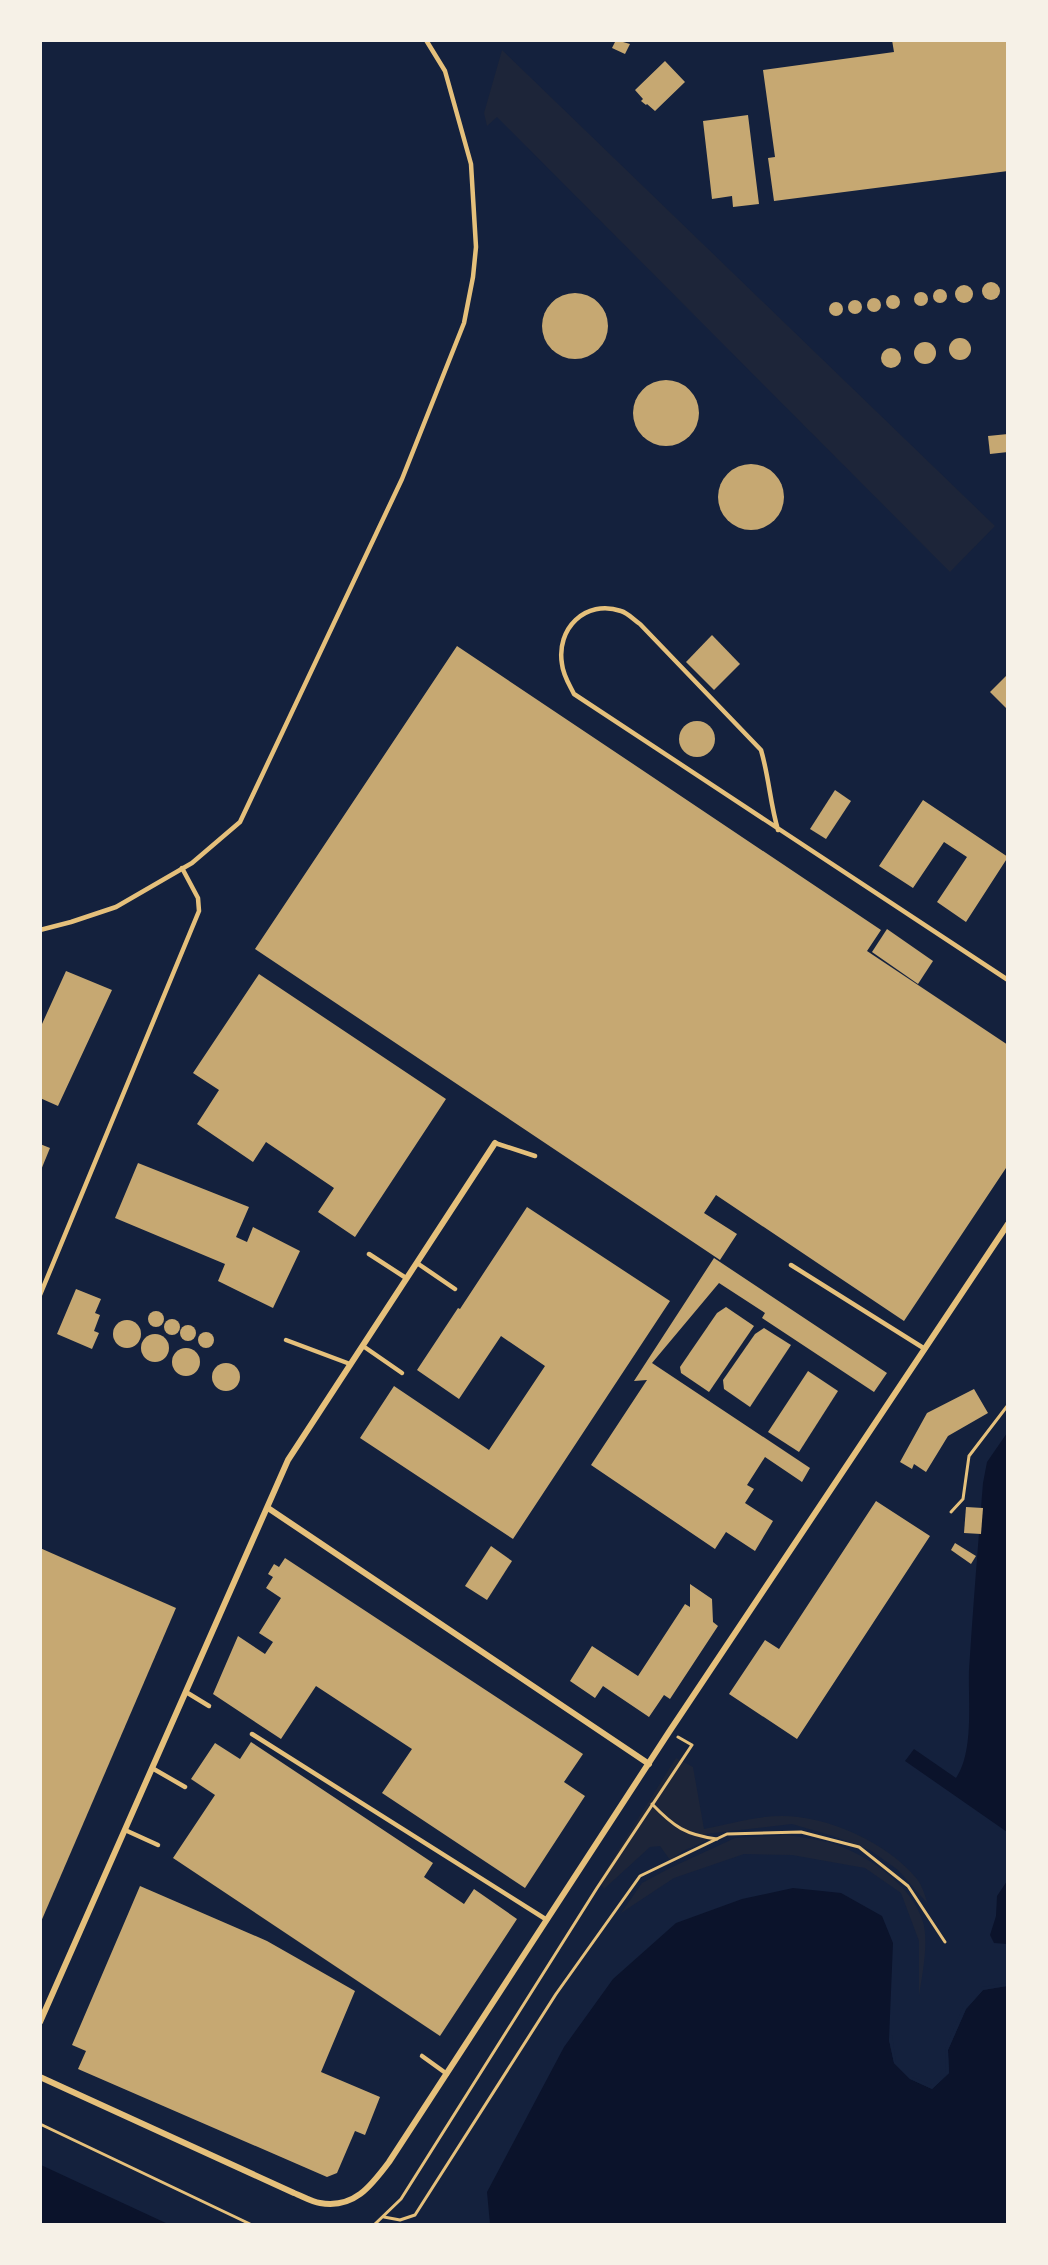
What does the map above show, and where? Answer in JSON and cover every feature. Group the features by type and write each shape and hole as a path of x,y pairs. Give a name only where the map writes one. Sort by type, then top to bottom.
{"street":[{"path":"40,2022 288,1460 495,1143"},
{"path":"40,2077 294,2193 321,2203 346,2201 367,2191 389,2162 669,1732 1008,1224"},
{"path":"268,1508 649,1764"}],"lane":[{"path":"40,930 116,907 192,863 240,822 402,479 464,323 476,247 471,164 445,71 426,40"},
{"path":"778,830 768,773 761,750 640,624 622,611 606,608 589,610 573,620 564,636 561,663 574,694 800,845 1008,980"},
{"path":"40,1295 199,911 198,898 182,868"},
{"path":"495,1143 535,1156"},
{"path":"369,1254 406,1278"},
{"path":"417,1263 455,1289"},
{"path":"791,1265 925,1349"},
{"path":"286,1340 350,1364"},
{"path":"363,1346 402,1373"},
{"path":"186,1692 208,1706"},
{"path":"252,1734 547,1920"},
{"path":"152,1768 185,1787"},
{"path":"125,1830 158,1845"},
{"path":"422,2056 447,2074"}],"path":[{"path":"951,1512 963,1499 969,1456 1008,1405"},
{"path":"375,2224 401,2199 692,1744 669,1732"},
{"path":"652,1804 676,1826 694,1836 718,1839"},
{"path":"384,2217 400,2220 416,2215 556,1994 640,1876 726,1834 801,1832 858,1847 908,1886 945,1941"},
{"path":"40,2124 250,2224"}],"shaded area":[{"path":"502,50 995,526 950,572 497,117 487,126 484,113"},
{"path":"1007,1433 1007,1832 905,1761 914,1749 956,1778 962,1767 968,1740 969,1670 983,1483 987,1462"},
{"path":"676,1758 693,1767 704,1829 772,1816 800,1817 837,1826 874,1843 905,1866 919,1881 928,1904 898,1870 870,1850 792,1824 705,1834 706,1841 683,1851 670,1860 660,1846 650,1847 604,1889 599,1881"},
{"path":"787,1835 828,1842 857,1854 885,1872 909,1895 917,1908 925,1930 919,1996 919,1941 901,1893 865,1868 792,1855 744,1854 674,1878 621,1913 642,1883 670,1868 735,1838"},
{"path":"1007,1881 1007,1944 994,1943 990,1935 996,1916 997,1896"},
{"path":"793,1888 841,1893 882,1916 893,1943 889,2040 894,2063 910,2079 932,2089 949,2073 948,2050 966,2009 983,1990 1007,1986 1007,2224 490,2224 487,2192 564,2047 613,1979 676,1923 742,1899"},
{"path":"41,2165 168,2224 41,2224"}],"pier":[{"path":"1008,1983 1007,1986 983,1990 966,2009 948,2050 949,2073 932,2089 910,2079 894,2063 889,2040 892,2035 896,2062 912,2077 932,2085 946,2072 945,2049 963,2007 982,1987"}],"building":[{"path":"616,40 630,44 625,54 612,48"},
{"path":"892,40 1008,40 1008,171 774,201 768,158 775,157 763,70 894,52"},
{"path":"665,61 685,82 655,111 641,101 643,99 635,90"},
{"path":"748,115 759,204 733,207 732,196 712,199 703,121"},
{"path":"991,282 997,285 1000,291 997,297 991,300 985,297 982,291 985,285"},
{"path":"964,285 970,288 973,294 970,300 964,303 958,300 955,294 958,288"},
{"path":"940,289 945,291 947,296 945,301 940,303 935,301 933,296 935,291"},
{"path":"921,292 926,294 928,299 926,304 921,306 916,304 914,299 916,294"},
{"path":"569,293 581,293 593,298 603,308 608,326 606,339 593,354 581,359 569,359 557,354 547,344 542,332 542,320 547,308 557,298"},
{"path":"893,295 898,297 900,302 898,307 893,309 888,307 886,302 888,297"},
{"path":"874,298 879,300 881,305 879,310 874,312 869,310 867,305 869,300"},
{"path":"855,300 860,302 862,307 860,312 855,314 850,312 848,307 850,302"},
{"path":"836,302 841,304 843,309 841,314 836,316 831,314 829,309 831,304"},
{"path":"960,338 968,341 971,349 968,357 960,360 952,357 949,349 952,341"},
{"path":"925,342 933,345 936,353 933,361 925,364 917,361 914,353 917,345"},
{"path":"887,348 895,348 901,354 901,362 895,368 887,368 881,362 881,354"},
{"path":"660,380 672,380 684,385 694,395 699,413 697,426 684,441 672,446 660,446 648,441 638,431 633,419 633,407 638,395 648,385"},
{"path":"1008,434 1008,452 990,454 988,436"},
{"path":"745,464 757,464 769,469 779,479 784,497 782,510 769,525 757,530 745,530 733,525 723,515 718,503 718,491 723,479 733,469"},
{"path":"712,635 740,664 714,690 686,662"},
{"path":"457,646 881,930 867,951 1008,1045 1008,1165 904,1321 716,1195 704,1213 737,1234 720,1260 255,949"},
{"path":"1008,674 1008,710 990,692"},
{"path":"697,721 710,726 715,739 710,752 697,757 684,752 679,739 684,726"},
{"path":"835,790 851,801 826,839 810,829"},
{"path":"923,800 1008,857 966,922 937,902 967,857 944,842 913,888 879,866"},
{"path":"887,929 933,961 918,984 872,952"},
{"path":"66,971 112,990 58,1106 40,1098 40,1023 42,1024"},
{"path":"259,974 446,1099 355,1237 318,1212 334,1188 266,1142 253,1162 197,1124 219,1090 193,1073"},
{"path":"40,1144 50,1148 41,1170 40,1170"},
{"path":"138,1163 249,1207 236,1237 247,1242 253,1227 300,1251 273,1308 218,1281 225,1264 115,1218"},
{"path":"527,1207 670,1301 513,1539 360,1438 394,1386 489,1450 545,1366 501,1336 459,1399 417,1370"},
{"path":"714,1258 887,1373 874,1392 762,1318 765,1313 719,1283 652,1363 810,1468 802,1482 765,1457 747,1485 754,1489 745,1503 773,1521 755,1551 726,1532 715,1549 591,1465 647,1380 634,1381"},
{"path":"76,1289 101,1299 95,1313 100,1315 94,1331 99,1333 92,1349 57,1334"},
{"path":"726,1307 754,1326 709,1392 681,1373 680,1367 717,1313"},
{"path":"156,1311 162,1313 164,1319 162,1325 156,1327 150,1325 148,1319 150,1313"},
{"path":"172,1319 178,1321 180,1327 178,1333 172,1335 166,1333 164,1327 166,1321"},
{"path":"127,1320 137,1324 141,1334 137,1344 127,1348 117,1344 113,1334 117,1324"},
{"path":"188,1325 194,1327 196,1333 194,1339 188,1341 182,1339 180,1333 182,1327"},
{"path":"764,1328 791,1345 750,1407 724,1389 723,1380 755,1334"},
{"path":"206,1332 212,1334 214,1340 212,1346 206,1348 200,1346 198,1340 200,1334"},
{"path":"155,1334 165,1338 169,1348 165,1358 155,1362 145,1358 141,1348 145,1338"},
{"path":"186,1348 196,1352 200,1362 196,1372 186,1376 176,1372 172,1362 176,1352"},
{"path":"226,1363 236,1367 240,1377 236,1387 226,1391 216,1387 212,1377 216,1367"},
{"path":"808,1371 838,1391 799,1452 768,1432"},
{"path":"974,1389 988,1413 948,1436 926,1472 914,1464 912,1469 900,1462 927,1413"},
{"path":"876,1501 930,1536 797,1739 729,1694 765,1640 779,1649"},
{"path":"966,1507 983,1508 981,1534 964,1533"},
{"path":"955,1543 976,1556 971,1564 951,1550"},
{"path":"491,1546 512,1561 487,1600 465,1586"},
{"path":"40,1548 176,1608 40,1924"},
{"path":"285,1558 583,1754 564,1782 585,1796 525,1888 382,1793 412,1749 316,1686 281,1739 213,1694 238,1636 265,1654 273,1642 259,1633 281,1598 266,1588 273,1577 268,1574 274,1564 279,1567"},
{"path":"690,1584 712,1599 713,1622 718,1626 670,1699 664,1695 649,1717 603,1686 595,1698 570,1681 592,1646 638,1676 685,1604 690,1607"},
{"path":"251,1742 433,1863 424,1877 464,1904 474,1889 517,1919 440,2036 173,1858 215,1795 191,1779 215,1743 240,1759"},
{"path":"140,1886 267,1941 355,1991 321,2072 380,2097 365,2135 355,2131 337,2173 327,2177 78,2069 86,2051 72,2045"}]}
